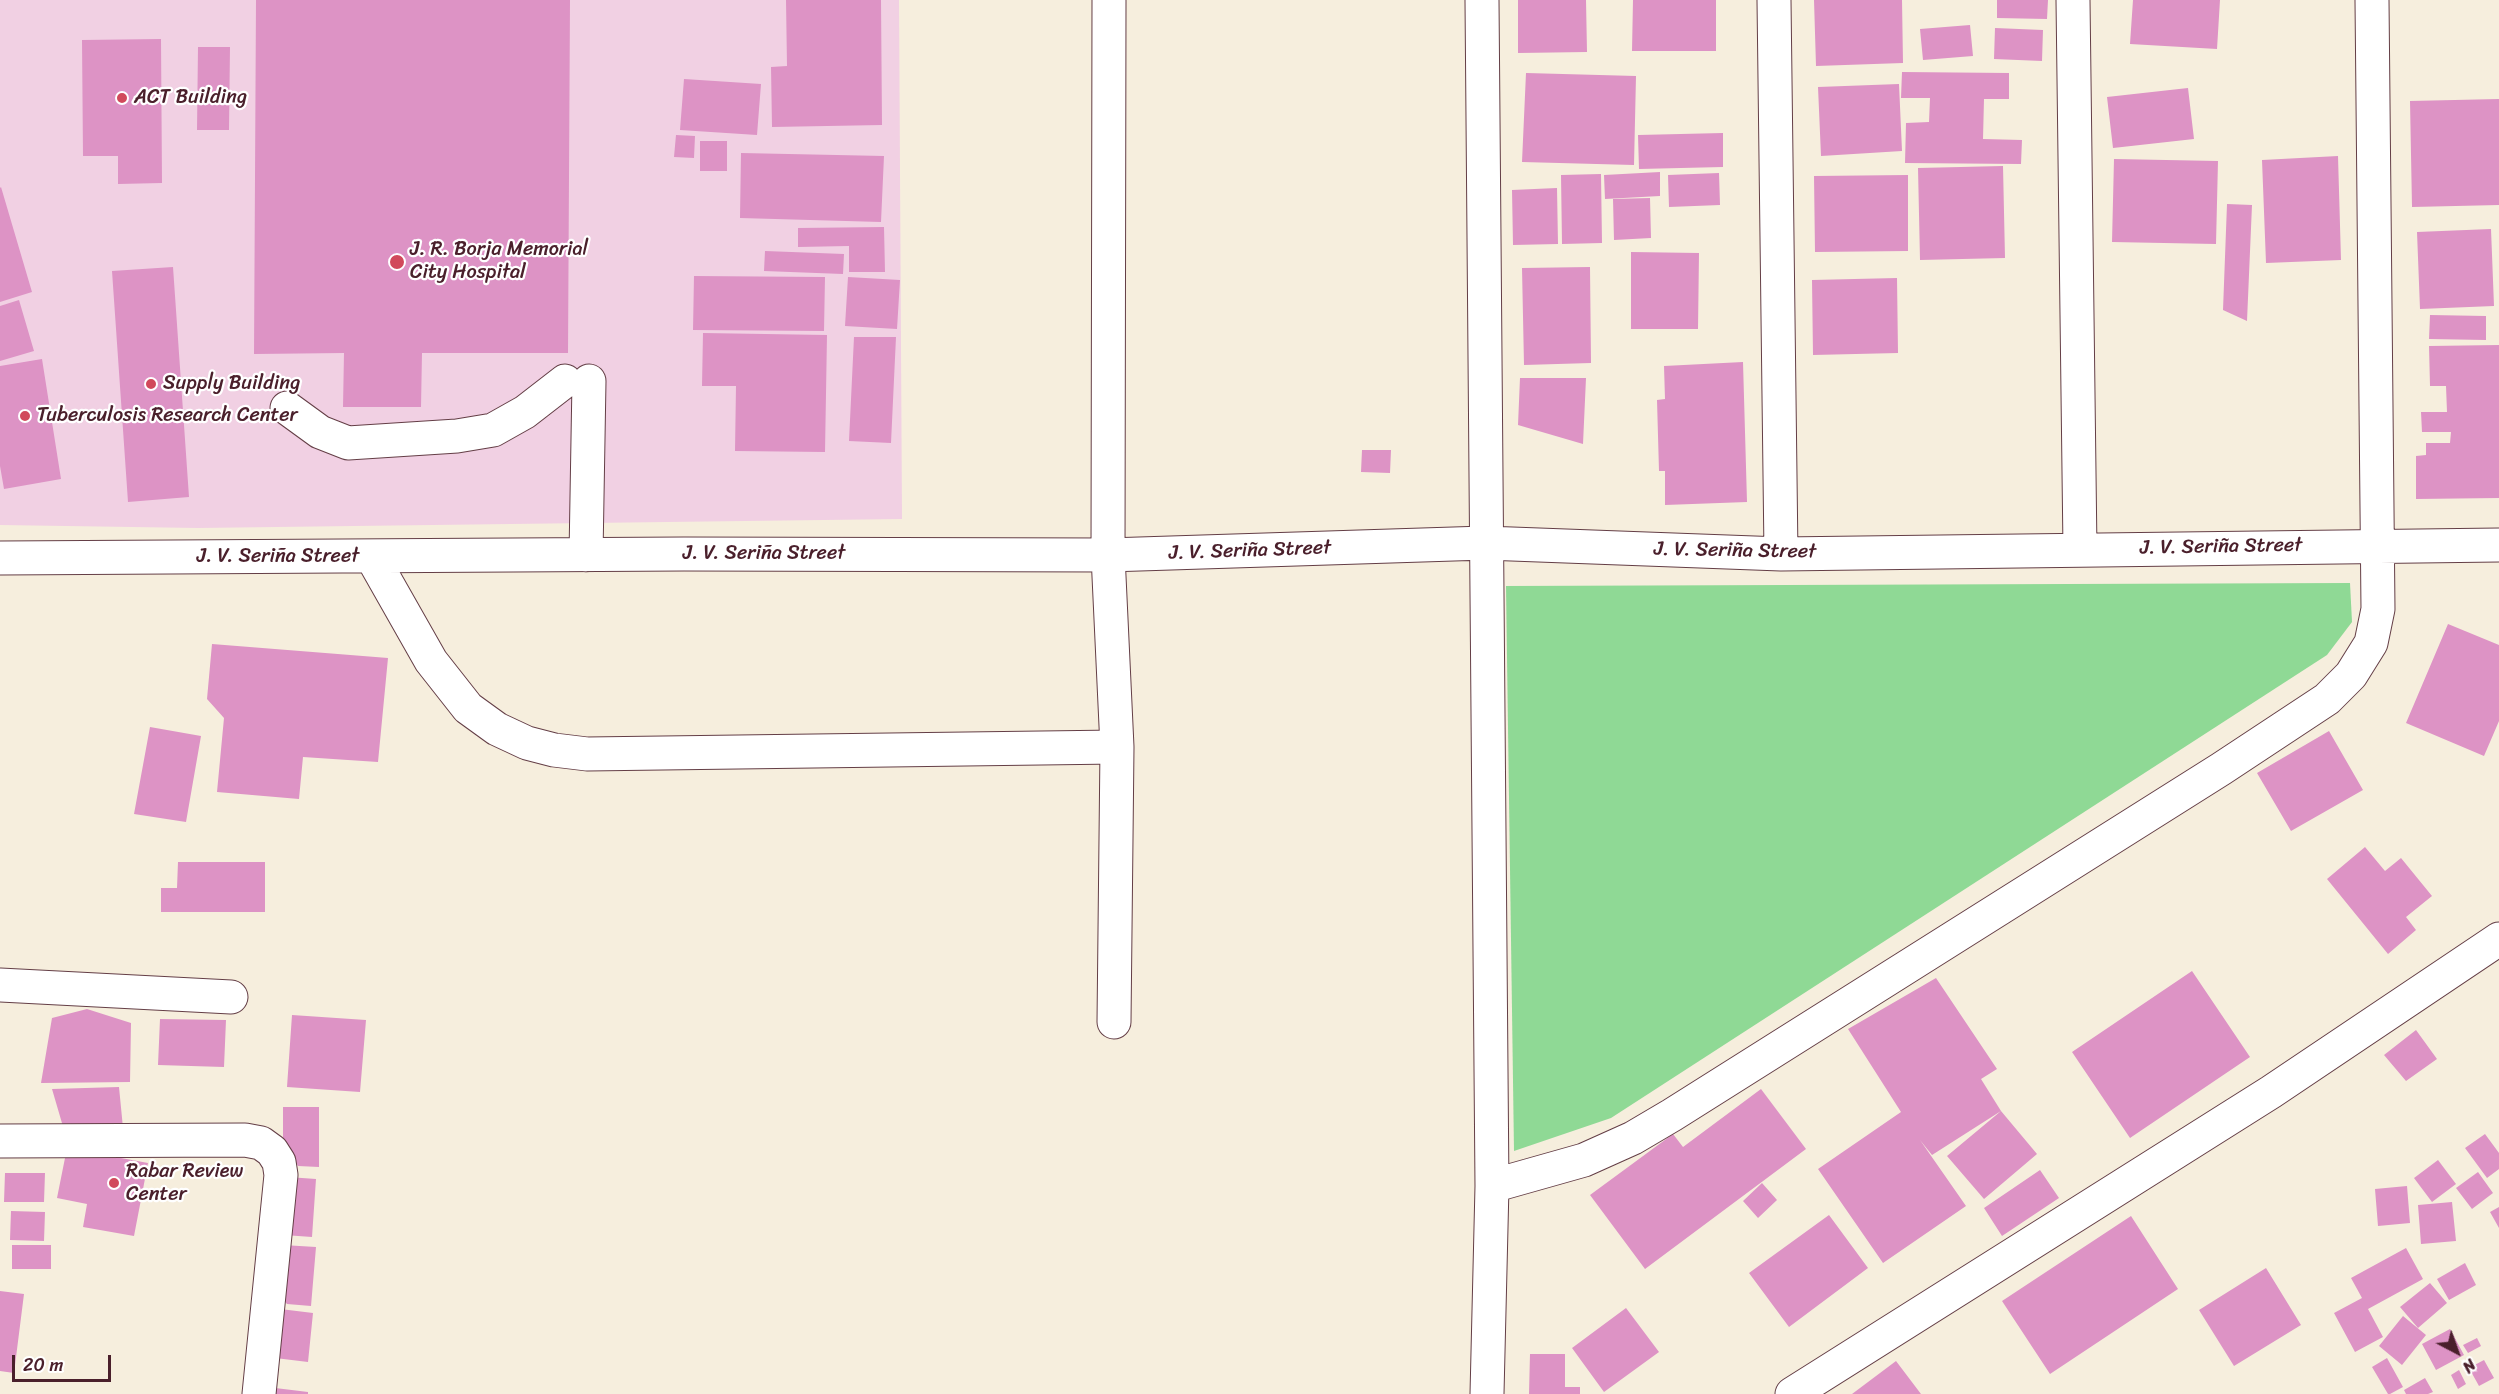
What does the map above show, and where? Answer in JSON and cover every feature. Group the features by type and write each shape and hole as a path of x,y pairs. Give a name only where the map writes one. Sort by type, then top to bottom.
{"street":[{"path":"1109,0 1108,555 1117,747 1114,1022"},
{"path":"1482,0 1492,1186 1487,1394"},
{"path":"1774,0 1781,554"},
{"path":"2073,0 2080,550"},
{"path":"1492,1186 1584,1160 1633,1138 2211,775 2327,699 2351,675 2372,643 2378,609 2372,0"},
{"path":"287,408 320,432 348,443 457,436 493,430 577,381 586,555"},
{"name":"J. V. Seriña Street","path":"0,558 1108,555 1485,543 1781,554 2499,544"},
{"path":"372,556 431,661 468,708 496,729 527,743 554,750 587,754 1117,747"},
{"path":"1792,1394 2271,1092 2499,939"},
{"path":"0,985 231,998"},
{"path":"0,1141 245,1140 261,1143 272,1151 279,1162 281,1174 259,1394"}],"shaded area":[{"path":"0,0 899,0 902,519 198,528 0,525"}],"green space":[{"path":"2350,583 2352,622 2327,655 1611,1118 1514,1151 1506,586"}],"building":[{"path":"256,0 570,0 568,353 422,353 421,407 343,407 344,353 254,354"},
{"path":"786,0 881,0 882,125 772,127 771,67 787,66"},
{"path":"1518,0 1586,0 1587,52 1518,53"},
{"path":"1633,0 1716,0 1716,51 1632,51"},
{"path":"1814,0 1902,0 1903,63 1816,66"},
{"path":"1997,0 2048,0 2047,19 1997,18"},
{"path":"2133,0 2220,0 2217,49 2130,44"},
{"path":"1970,25 1973,56 1923,60 1920,29"},
{"path":"1995,28 2043,30 2042,61 1994,59"},
{"name":"ACT Building","path":"161,39 162,183 118,184 118,156 83,156 82,40"},
{"path":"198,47 230,47 229,130 197,130"},
{"path":"1902,72 2009,73 2009,99 1984,99 1983,139 2022,140 2021,164 1905,163 1906,123 1929,122 1930,98 1901,98"},
{"path":"1526,73 1636,76 1634,165 1522,162"},
{"path":"684,79 761,84 757,135 680,130"},
{"path":"1899,84 1902,151 1821,156 1818,87"},
{"path":"2188,88 2194,139 2113,148 2107,97"},
{"path":"2499,99 2499,205 2412,207 2410,101"},
{"path":"1723,133 1723,167 1639,169 1638,135"},
{"path":"676,135 695,136 694,158 674,157"},
{"path":"700,141 727,141 727,171 700,171"},
{"path":"741,153 884,156 881,222 740,218"},
{"path":"2338,156 2341,260 2266,263 2262,160"},
{"path":"2114,159 2218,161 2216,244 2112,242"},
{"path":"2003,166 2005,258 1920,260 1918,168"},
{"path":"1660,172 1660,196 1605,199 1604,175"},
{"path":"1719,173 1720,205 1669,207 1668,175"},
{"path":"1601,174 1602,243 1562,244 1561,175"},
{"path":"1908,175 1908,251 1815,252 1814,176"},
{"path":"0,188 32,292 0,302"},
{"path":"1557,188 1558,244 1513,245 1512,190"},
{"path":"1650,198 1651,238 1614,240 1613,199"},
{"path":"2227,204 2252,205 2247,321 2223,310"},
{"path":"884,227 885,272 849,272 849,246 798,247 798,228"},
{"path":"2491,229 2494,306 2420,309 2417,232"},
{"path":"765,251 844,254 843,274 764,271"},
{"path":"1631,252 1699,253 1698,329 1631,329"},
{"name":"Supply Building","path":"173,267 189,497 128,502 112,271"},
{"path":"1590,267 1591,363 1524,365 1522,268"},
{"path":"694,276 825,277 824,331 693,330"},
{"path":"848,277 900,280 897,329 845,326"},
{"path":"1897,278 1898,353 1813,355 1812,280"},
{"path":"19,300 34,351 0,361 0,306"},
{"path":"2430,315 2486,316 2486,340 2429,339"},
{"path":"703,333 827,335 825,452 735,451 736,386 702,386"},
{"path":"854,337 896,337 891,443 849,441"},
{"path":"2499,345 2499,498 2416,499 2416,456 2426,455 2426,443 2450,443 2451,432 2422,432 2421,412 2447,412 2446,386 2430,386 2429,346"},
{"name":"Tuberculosis Research Center","path":"42,359 61,479 4,489 0,466 0,366"},
{"path":"1743,362 1747,502 1665,505 1665,471 1659,471 1657,400 1665,399 1664,366"},
{"path":"1520,378 1586,378 1583,444 1518,425"},
{"path":"1362,450 1391,450 1390,473 1361,472"},
{"path":"2448,624 2499,645 2499,721 2484,756 2406,723"},
{"path":"212,644 388,658 378,762 303,757 299,799 217,792 224,718 207,699"},
{"path":"150,727 201,736 186,822 134,814"},
{"path":"2329,731 2363,790 2291,831 2257,773"},
{"path":"2365,847 2385,871 2401,858 2432,896 2406,917 2416,930 2388,954 2327,879"},
{"path":"178,862 265,862 265,912 161,912 161,888 177,888"},
{"path":"2192,971 2250,1057 2130,1138 2072,1052"},
{"path":"1936,978 1997,1069 1981,1079 2001,1111 1932,1155 1920,1140 1966,1206 1883,1263 1818,1169 1901,1112 1848,1029"},
{"path":"87,1009 131,1023 130,1082 41,1083 52,1018"},
{"path":"292,1015 366,1020 360,1092 287,1087"},
{"path":"160,1019 226,1020 224,1067 158,1065"},
{"path":"2416,1030 2437,1059 2406,1081 2384,1055"},
{"path":"119,1087 123,1128 64,1130 52,1089"},
{"path":"1761,1089 1806,1149 1645,1269 1590,1195 1673,1134 1683,1147"},
{"path":"283,1107 319,1107 319,1167 298,1166 283,1139"},
{"path":"2001,1111 2037,1154 1984,1199 1947,1156"},
{"path":"2485,1134 2499,1153 2499,1169 2487,1178 2465,1148"},
{"path":"67,1148 148,1163 134,1236 83,1227 87,1204 57,1198"},
{"path":"2438,1160 2456,1184 2432,1202 2414,1178"},
{"path":"2040,1170 2059,1198 2002,1236 1984,1208"},
{"path":"2478,1172 2493,1193 2472,1209 2456,1188"},
{"path":"5,1173 45,1173 44,1202 4,1202"},
{"path":"288,1177 316,1179 312,1237 284,1235"},
{"path":"1762,1183 1777,1200 1758,1218 1743,1201"},
{"path":"2407,1186 2410,1223 2378,1226 2375,1189"},
{"path":"2452,1202 2456,1241 2421,1244 2418,1205"},
{"path":"2499,1207 2499,1228 2490,1212"},
{"path":"11,1211 45,1212 44,1241 10,1240"},
{"path":"1829,1215 1868,1268 1789,1327 1749,1273"},
{"path":"2131,1216 2178,1289 2050,1374 2002,1301"},
{"path":"12,1245 51,1245 51,1269 12,1269"},
{"path":"283,1245 316,1247 311,1306 287,1304 279,1295"},
{"path":"2406,1248 2423,1279 2368,1309 2383,1337 2355,1352 2334,1313 2362,1298 2351,1278"},
{"path":"2465,1263 2476,1285 2449,1300 2437,1279"},
{"path":"2266,1268 2301,1325 2234,1366 2199,1310"},
{"path":"2430,1283 2447,1303 2418,1328 2400,1307"},
{"path":"0,1291 24,1294 14,1373 0,1371"},
{"path":"272,1308 313,1313 308,1362 267,1357"},
{"path":"1626,1308 1659,1352 1604,1392 1572,1348"},
{"path":"2403,1316 2426,1335 2402,1365 2379,1346"},
{"path":"2450,1329 2464,1355 2436,1370 2422,1344"},
{"path":"2477,1338 2481,1346 2468,1353 2463,1345"},
{"path":"1530,1354 1565,1354 1565,1387 1580,1387 1580,1394 1529,1394"},
{"path":"2387,1358 2403,1387 2390,1394 2372,1367"},
{"path":"2484,1360 2494,1378 2479,1386 2469,1368"},
{"path":"1896,1361 1921,1394 1852,1394"},
{"path":"2459,1370 2466,1384 2458,1389 2451,1375"},
{"path":"2425,1378 2433,1392 2406,1394 2404,1390"},
{"path":"267,1387 308,1392 308,1394 266,1394"}],"place":[{"name":"ACT Building","path":"122,98"},
{"name":"J. R. Borja Memorial City Hospital","path":"397,262"},
{"name":"Supply Building","path":"151,384"},
{"name":"Tuberculosis Research Center","path":"25,416"},
{"name":"Rabar Review Center","path":"114,1183"}]}
